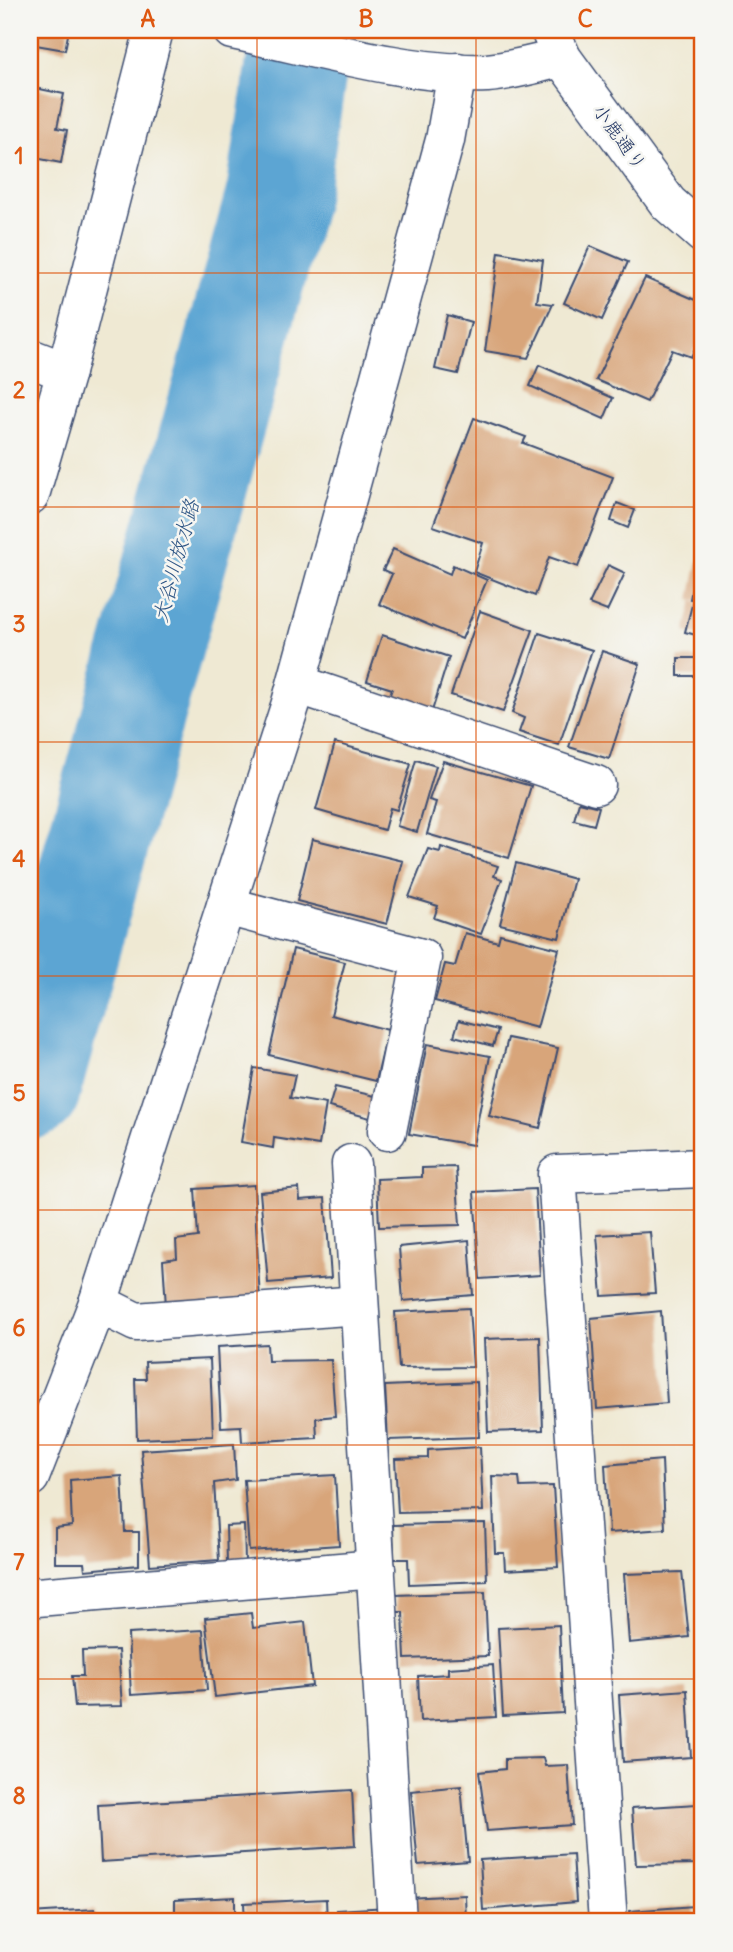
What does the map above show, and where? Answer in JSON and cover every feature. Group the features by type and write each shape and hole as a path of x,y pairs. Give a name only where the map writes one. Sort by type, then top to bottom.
{"street":[{"path":"30,495 66,372 154,30"},
{"path":"232,30 402,65 457,72 490,73 556,44"},
{"name":"小鹿通り","path":"556,44 668,203 703,234"},
{"path":"30,1478 97,1303 297,684 445,139 457,72"},
{"path":"30,358 66,372"},
{"path":"297,684 596,785"},
{"path":"226,906 422,958 387,1130"},
{"path":"351,1164 397,1922"},
{"path":"608,1922 557,1174 703,1168"},
{"path":"97,1303 136,1322 359,1305"},
{"path":"30,1595 37,1597 376,1569"}],"building":[{"path":"30,30 69,30 65,50 30,44"},
{"path":"30,87 64,94 57,128 67,130 61,163 30,157"},
{"path":"590,246 628,262 602,320 564,303"},
{"path":"499,252 543,260 537,302 553,304 528,358 485,351"},
{"path":"645,278 703,303 703,331 691,357 672,350 647,402 596,380"},
{"path":"447,315 471,322 458,374 435,369"},
{"path":"539,365 613,398 604,419 530,386"},
{"path":"474,418 526,437 523,443 613,477 578,567 549,557 535,596 474,572 483,543 433,526"},
{"path":"617,503 635,510 628,528 611,521"},
{"path":"703,542 703,601 690,599"},
{"path":"393,549 450,574 453,565 487,580 462,639 379,604 392,574 383,570"},
{"path":"608,565 625,573 607,611 589,604"},
{"path":"693,601 703,604 703,637 685,632"},
{"path":"480,611 533,630 503,712 451,695"},
{"path":"539,633 592,650 559,745 519,732 524,718 512,713"},
{"path":"382,635 449,657 432,711 389,697 392,689 367,681"},
{"path":"602,651 640,664 609,759 569,747"},
{"path":"678,658 703,658 703,676 678,676"},
{"path":"335,743 411,764 397,810 390,808 384,830 316,810"},
{"path":"416,760 436,766 417,832 397,826"},
{"path":"443,761 531,786 509,858 427,834 436,802 429,800"},
{"path":"579,802 599,807 594,825 574,820"},
{"path":"312,839 403,861 387,924 297,901"},
{"path":"441,847 498,866 494,876 502,879 481,934 434,918 438,906 409,897 428,849 440,852"},
{"path":"516,863 574,879 559,938 500,924"},
{"path":"465,933 498,942 500,934 559,949 537,1028 435,1001 445,964 455,966"},
{"path":"293,949 345,962 331,1015 388,1030 376,1081 269,1055"},
{"path":"459,1020 498,1030 493,1046 454,1036"},
{"path":"508,1038 558,1048 540,1128 489,1116"},
{"path":"427,1044 490,1056 473,1145 409,1134"},
{"path":"254,1068 295,1075 290,1098 326,1104 319,1145 274,1138 273,1148 241,1142"},
{"path":"335,1087 375,1096 370,1118 329,1107"},
{"path":"456,1167 460,1225 379,1227 377,1179 422,1177 422,1168"},
{"path":"254,1185 260,1302 166,1306 163,1260 177,1258 176,1240 198,1237 195,1189"},
{"path":"299,1188 300,1200 325,1198 331,1278 268,1283 260,1192"},
{"path":"535,1189 540,1275 480,1279 474,1192"},
{"path":"650,1232 655,1293 602,1296 597,1235"},
{"path":"469,1240 473,1295 403,1301 399,1247"},
{"path":"469,1308 473,1367 399,1368 395,1312"},
{"path":"661,1311 667,1403 597,1409 591,1318"},
{"path":"540,1337 543,1430 488,1432 484,1339"},
{"path":"267,1344 268,1361 331,1360 335,1416 316,1418 317,1438 242,1442 241,1426 221,1427 217,1347"},
{"path":"210,1359 213,1436 137,1439 135,1379 146,1379 145,1362"},
{"path":"477,1382 479,1437 388,1440 385,1386"},
{"path":"234,1444 236,1480 214,1483 219,1560 150,1565 141,1450"},
{"path":"480,1447 483,1511 398,1513 395,1459 428,1458 428,1450"},
{"path":"662,1460 665,1529 609,1533 605,1465"},
{"path":"335,1475 339,1545 249,1551 244,1480"},
{"path":"122,1476 125,1532 139,1532 139,1565 85,1570 84,1563 55,1563 55,1528 72,1526 70,1480"},
{"path":"492,1476 519,1477 520,1487 553,1486 558,1567 505,1570 504,1553 495,1553"},
{"path":"485,1523 487,1581 409,1584 408,1559 394,1559 393,1525"},
{"path":"244,1525 245,1561 227,1563 226,1526"},
{"path":"682,1572 689,1637 629,1643 624,1574"},
{"path":"485,1592 488,1656 405,1659 403,1612 396,1612 395,1595"},
{"path":"251,1613 253,1628 305,1622 312,1686 215,1697 205,1618"},
{"path":"559,1625 563,1713 503,1716 498,1628"},
{"path":"203,1630 207,1690 131,1695 128,1634"},
{"path":"118,1650 122,1706 75,1707 72,1676 83,1676 82,1651"},
{"path":"493,1665 496,1717 420,1721 418,1676 448,1674 448,1668"},
{"path":"687,1690 691,1757 623,1762 619,1695"},
{"path":"543,1758 545,1766 568,1765 572,1825 487,1831 479,1772 505,1769 505,1759"},
{"path":"461,1786 468,1861 418,1865 411,1791"},
{"path":"352,1790 355,1846 101,1862 98,1805"},
{"path":"697,1804 699,1864 636,1865 632,1808"},
{"path":"573,1854 576,1902 483,1910 480,1860"},
{"path":"38,1886 39,1902 30,1903 30,1887"},
{"path":"465,1895 466,1922 408,1922 407,1898"},
{"path":"235,1897 235,1922 175,1922 175,1900"},
{"path":"326,1899 327,1922 245,1922 244,1903"},
{"path":"694,1906 695,1922 630,1922 630,1911"},
{"path":"388,1907 388,1922 338,1922 337,1910"},
{"path":"95,1909 96,1922 30,1922 30,1913"}],"waterway":[{"name":"大谷川放水路","path":"30,1088 277,195 302,30"}]}
